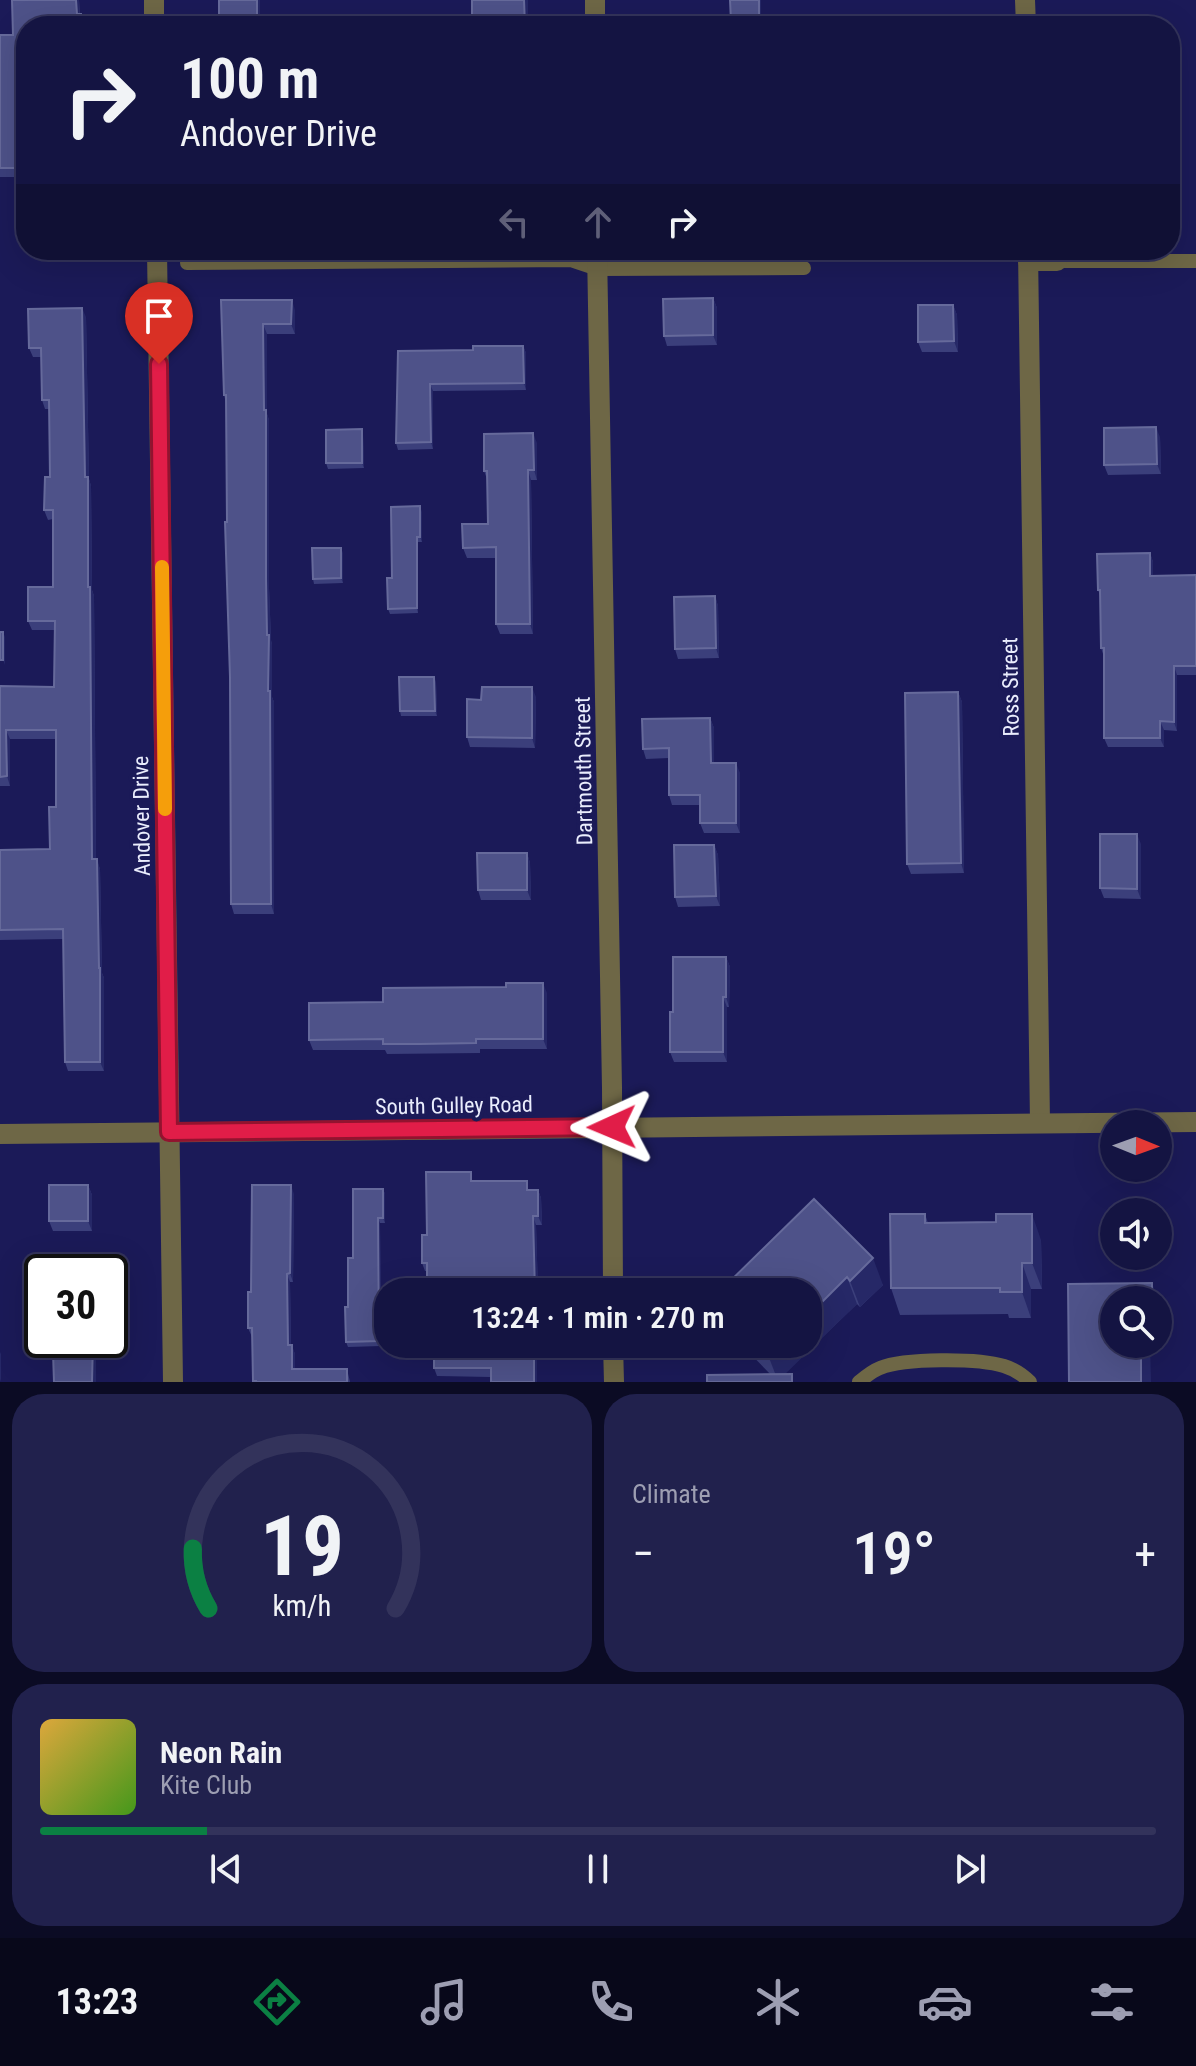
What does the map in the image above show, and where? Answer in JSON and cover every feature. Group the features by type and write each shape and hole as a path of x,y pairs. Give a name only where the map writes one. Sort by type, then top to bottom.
{"street":[{"name":"Andover Drive","path":"157,260 173,1382"},
{"name":"Dartmouth Street","path":"598,260 613,1278"},
{"name":"Ross Street","path":"1028,260 1040,1123"},
{"path":"1051,260 1057,261"},
{"name":"South Gulley Road","path":"0,1134 1196,1122"},
{"path":"613,1358 614,1382"}],"lane":[{"path":"187,263 571,260"},
{"path":"621,260 804,268"},
{"path":"1057,261 1196,261"},
{"path":"859,1382 879,1368 911,1361 1003,1365 1030,1382"}],"building":[{"path":"12,0 76,0 77,14 81,16 16,16 16,168 0,168 0,35 13,35"},
{"path":"219,0 257,0 257,16 219,16"},
{"path":"472,0 524,0 525,16 472,16"},
{"path":"730,0 759,0 759,16 731,16"},
{"path":"713,298 713,335 664,336 663,299"},
{"path":"221,300 292,300 291,324 263,324 271,904 231,904 226,395"},
{"path":"918,305 953,305 954,341 918,342"},
{"path":"82,308 90,587 92,859 97,859 100,1062 65,1062 63,929 0,930 0,850 50,849 49,807 56,807 56,730 6,730 7,776 0,777 0,686 54,687 55,621 28,621 28,587 53,587 53,510 44,510 45,477 50,477 49,400 42,400 41,348 29,348 28,309"},
{"path":"473,346 523,346 524,383 430,384 431,442 396,443 398,351 473,350"},
{"path":"1156,427 1157,464 1104,465 1104,428"},
{"path":"362,429 362,463 326,463 326,430"},
{"path":"533,433 534,470 528,470 530,624 496,624 496,547 463,548 462,524 488,524 484,434"},
{"path":"420,506 417,608 388,609 387,578 392,578 391,507"},
{"path":"312,548 341,548 341,578 313,579"},
{"path":"1150,553 1150,576 1196,575 1196,666 1174,666 1174,722 1160,721 1160,738 1104,738 1104,648 1101,648 1097,554"},
{"path":"715,596 716,648 675,649 674,597"},
{"path":"0,632 3,632 3,660 0,660"},
{"path":"399,677 434,677 435,711 400,711"},
{"path":"482,687 532,687 532,738 467,737 467,699 481,700"},
{"path":"958,692 961,863 907,864 905,693"},
{"path":"710,718 711,763 736,763 736,823 700,823 700,795 669,795 669,748 643,749 642,719"},
{"path":"1100,834 1137,834 1137,889 1100,888"},
{"path":"674,845 714,845 716,896 675,897"},
{"path":"477,853 527,853 527,890 478,890"},
{"path":"673,957 726,957 723,1052 670,1052"},
{"path":"506,983 543,983 543,1039 476,1039 476,1043 420,1044 383,1044 383,1039 309,1040 309,1003 383,1002 383,988 506,987"},
{"path":"426,1172 471,1172 471,1181 527,1181 527,1190 538,1190 538,1216 533,1216 535,1278 427,1278 427,1263 422,1263 422,1235 427,1235"},
{"path":"49,1185 88,1185 88,1221 49,1221"},
{"path":"252,1185 291,1185 290,1273 287,1274 288,1345 292,1345 292,1369 347,1369 347,1382 253,1381 252,1328 248,1328"},
{"path":"353,1189 383,1189 383,1218 378,1218 378,1278 374,1278 374,1341 346,1342 348,1258 353,1258"},
{"path":"814,1199 873,1258 850,1281 847,1277 822,1302 822,1278 733,1278"},
{"path":"890,1214 925,1214 925,1223 996,1222 996,1214 1032,1214 1032,1263 1022,1263 1022,1292 1000,1292 1000,1288 891,1288"},
{"path":"1152,1283 1152,1286 1100,1286 1100,1358 1141,1358 1141,1382 1069,1382 1068,1284"},
{"path":"53,1358 93,1358 92,1382 54,1382"},
{"path":"434,1358 534,1358 534,1382 491,1382 491,1368 434,1368"},
{"path":"792,1374 792,1382 707,1382 707,1375"}],"slow traffic":[{"path":"162,567 165,809"}],"route":[{"path":"159,364 169,1132 612,1127"}]}
